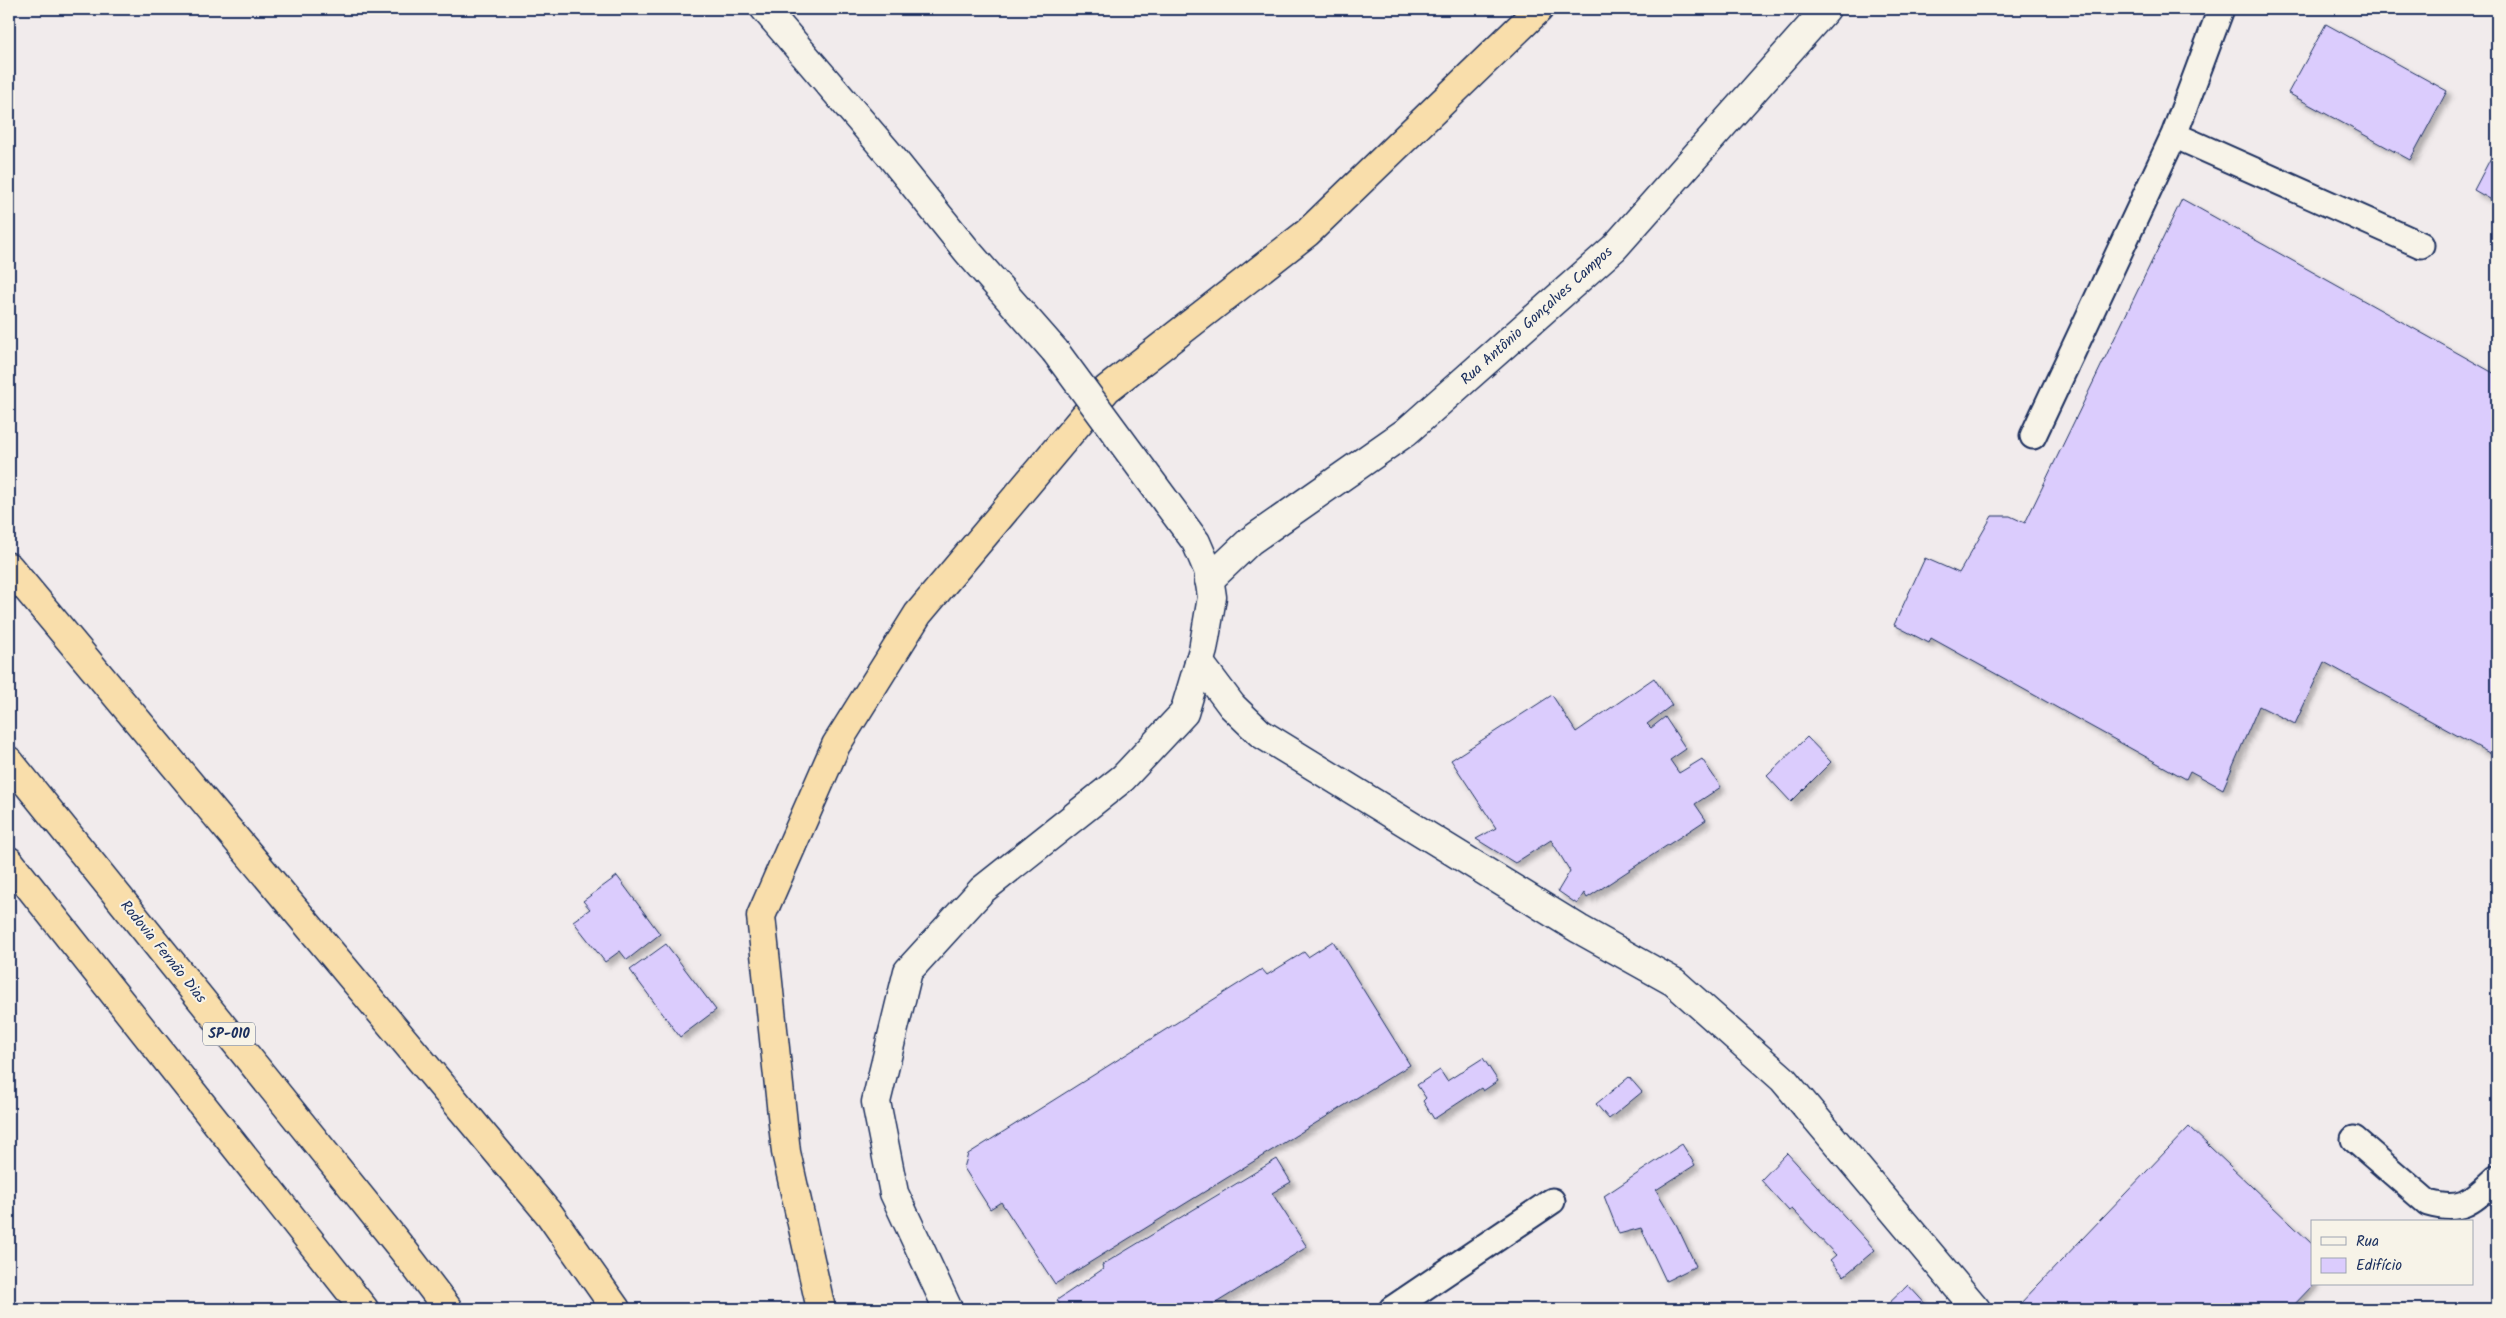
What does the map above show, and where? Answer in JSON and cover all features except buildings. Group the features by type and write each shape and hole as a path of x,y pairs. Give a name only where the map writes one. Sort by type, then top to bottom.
{"highway":[{"path":"821,1309 786,1152 761,916 836,745 918,614 1107,389 1307,233 1539,9"},
{"path":"9,567 550,1215 616,1309"},
{"name":"Rodovia Fernão Dias","path":"9,761 403,1250 448,1309"},
{"path":"9,861 364,1309"}],"street":[{"path":"765,9 889,154 968,252 1055,351 1196,542 1208,570 1212,597 1199,662 1184,713 1123,778 982,890 908,971 876,1102 894,1193 948,1309"},
{"name":"Rua Antônio Gonçalves Campos","path":"1209,580 1250,541 1406,432 1614,248 1826,9"},
{"path":"1199,662 1232,706 1260,733 1579,929 1674,982 1783,1080 1976,1309"}],"lane":[{"path":"2033,436 2174,135 2221,9"},
{"path":"2174,135 2421,245"},
{"path":"2354,1139 2428,1202 2441,1207 2458,1207 2470,1202 2497,1178"},
{"path":"1392,1309 1552,1200"}]}
